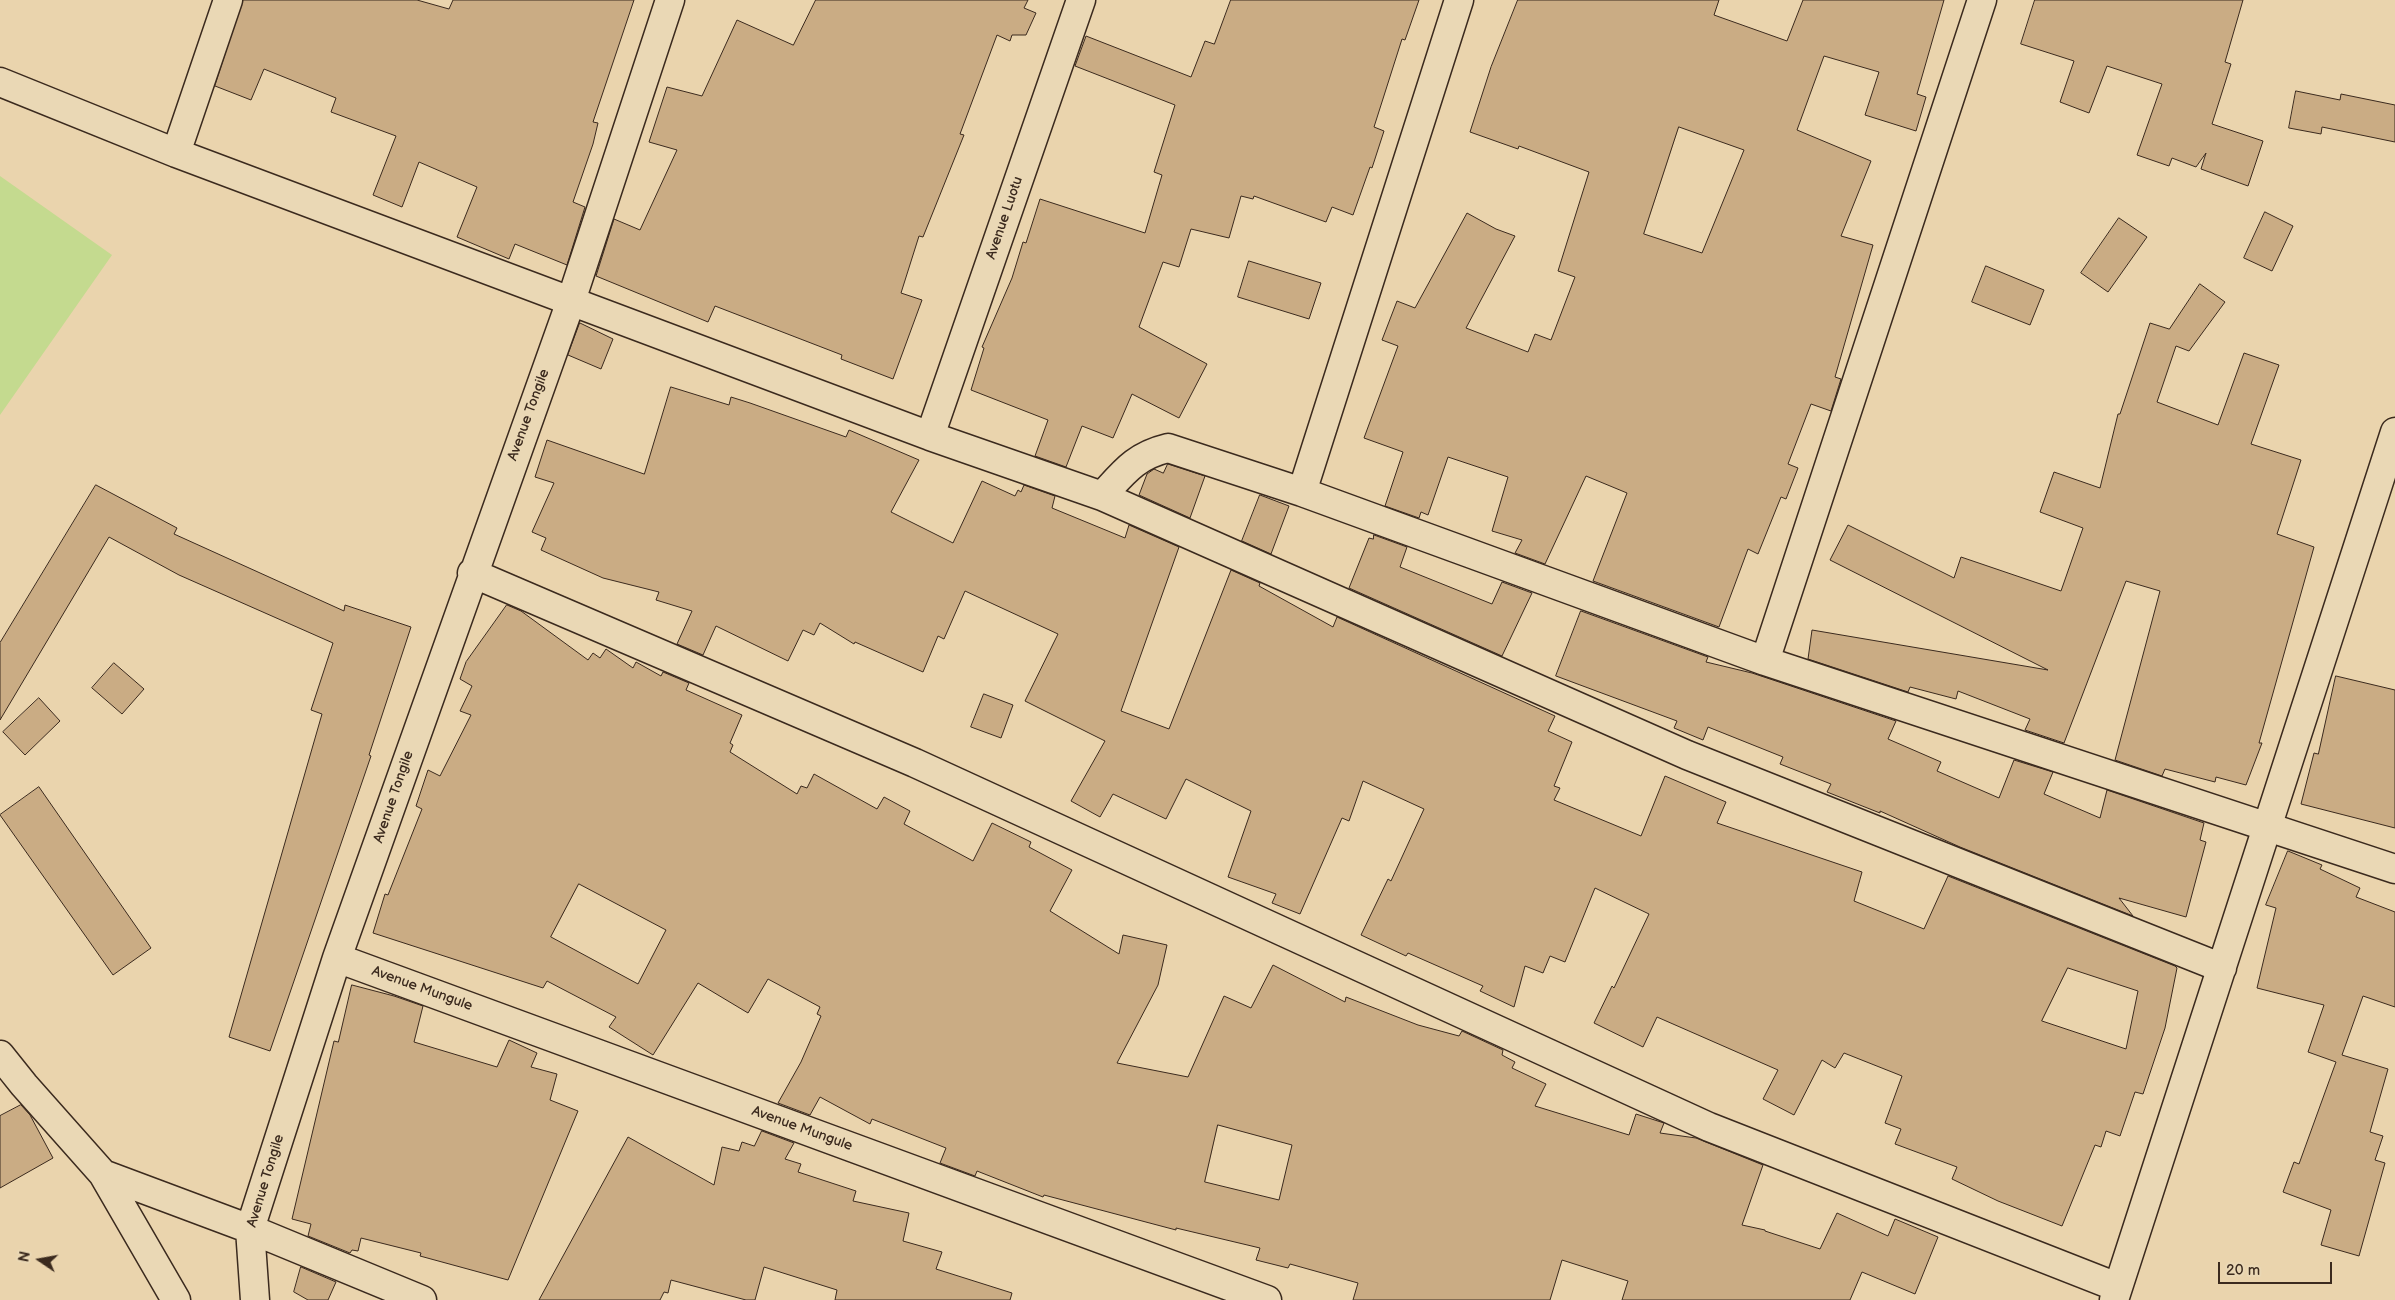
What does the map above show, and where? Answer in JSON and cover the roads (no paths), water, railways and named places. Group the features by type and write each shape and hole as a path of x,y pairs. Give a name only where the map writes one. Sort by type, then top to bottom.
{"street":[{"path":"176,153 228,0"},
{"name":"Avenue Tongile","path":"255,1300 250,1229 337,958 570,301 670,0"},
{"name":"Avenue Luotu","path":"930,436 1081,0"},
{"path":"1302,492 1459,0"},
{"path":"1765,660 1982,0"},
{"path":"0,82 176,153 930,436 1102,496 1687,755 2222,968"},
{"path":"472,573 915,763 1709,1127 2116,1294 2395,432"},
{"path":"1102,496 1132,463 1149,453 1168,448 1302,492 1765,660 2395,869"},
{"name":"Avenue Mungule","path":"337,958 1267,1300"},
{"path":"0,1055 103,1174 176,1300"},
{"path":"103,1174 250,1229 422,1300"}]}
